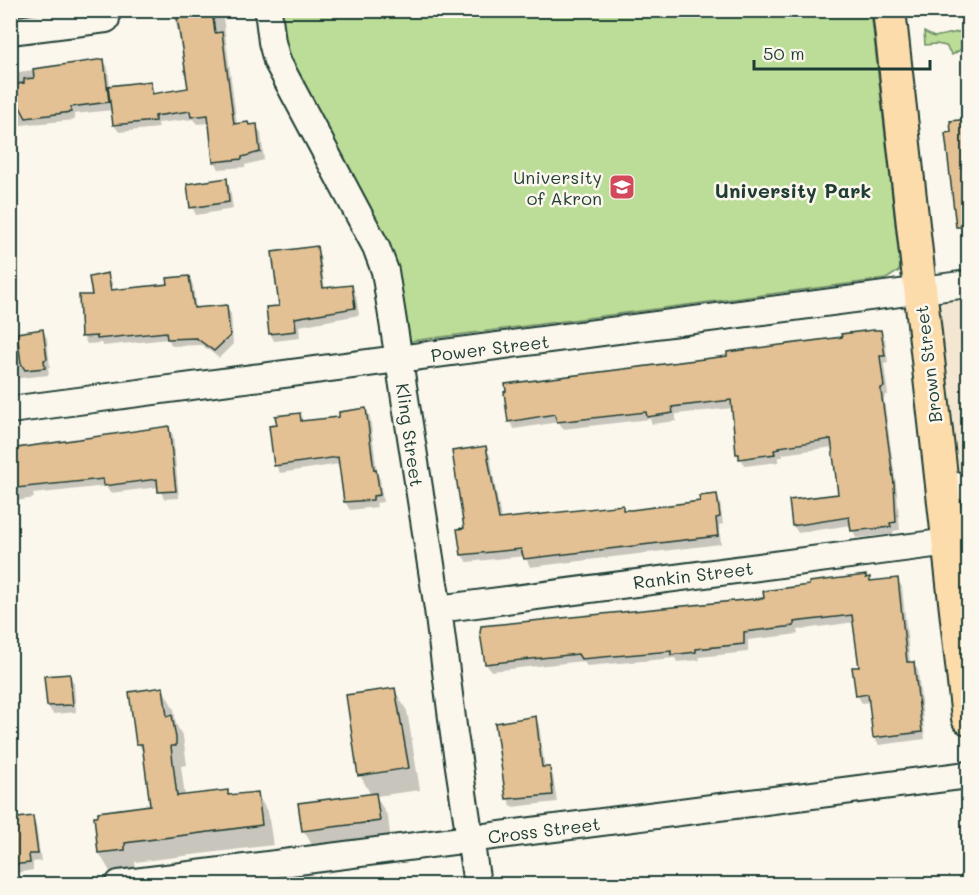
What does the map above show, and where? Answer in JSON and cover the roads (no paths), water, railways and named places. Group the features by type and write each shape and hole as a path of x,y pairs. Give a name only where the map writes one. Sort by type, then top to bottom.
{"main road":[{"name":"Brown Street","path":"889,10 920,291 956,486 949,542 969,718"}],"street":[{"name":"Kling Street","path":"268,10 272,42 285,77 381,259 389,289 477,885"},
{"path":"10,31 106,19"},
{"name":"Power Street","path":"10,410 969,284"},
{"name":"Rankin Street","path":"438,609 949,542"},
{"name":"Cross Street","path":"119,885 206,879 471,839 969,775"}],"place":[{"name":"University of Akron","path":"622,187"}],"district":[{"name":"University Park","path":"793,190"}]}
